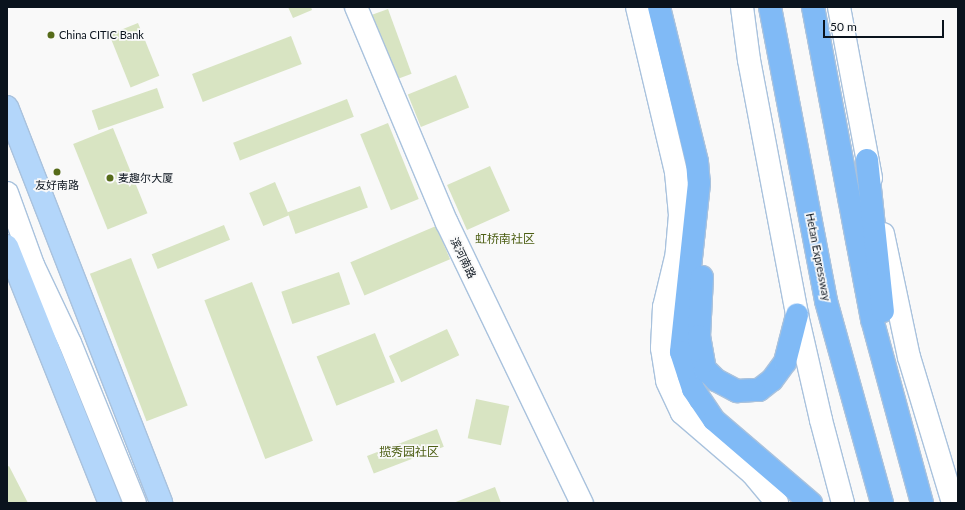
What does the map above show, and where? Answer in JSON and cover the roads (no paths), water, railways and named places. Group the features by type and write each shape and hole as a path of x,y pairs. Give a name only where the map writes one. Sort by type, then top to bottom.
{"highway":[{"path":"659,7 697,162 702,209 699,336 706,369 716,380 737,391 759,390 772,380 785,362 797,315"},
{"path":"671,7 708,166 702,209 683,312 681,352 693,389 714,420 811,503"},
{"name":"Hetan Expressway","path":"770,7 826,301 882,503"},
{"path":"813,7 872,319 922,503"},
{"path":"867,160 892,394"}],"main road":[{"path":"7,107 161,503"},
{"path":"7,246 110,503"}],"street":[{"name":"滨河南路","path":"356,7 447,223 582,503"},
{"path":"637,7 676,172 680,215 676,253 664,308 662,348 667,381 682,412 752,473 777,503"},
{"path":"742,7 749,60 797,315 820,420 843,503"},
{"path":"838,7 867,160 909,357 953,503"},
{"path":"7,193 33,265 70,343 134,503"}],"place":[{"name":"China CITIC Bank","path":"51,35"},
{"name":"友好南路","path":"57,172"},
{"name":"麦趣尔大厦","path":"110,178"}],"district":[{"name":"虹桥南社区","path":"505,239"},
{"name":"揽秀园社区","path":"409,452"}]}
